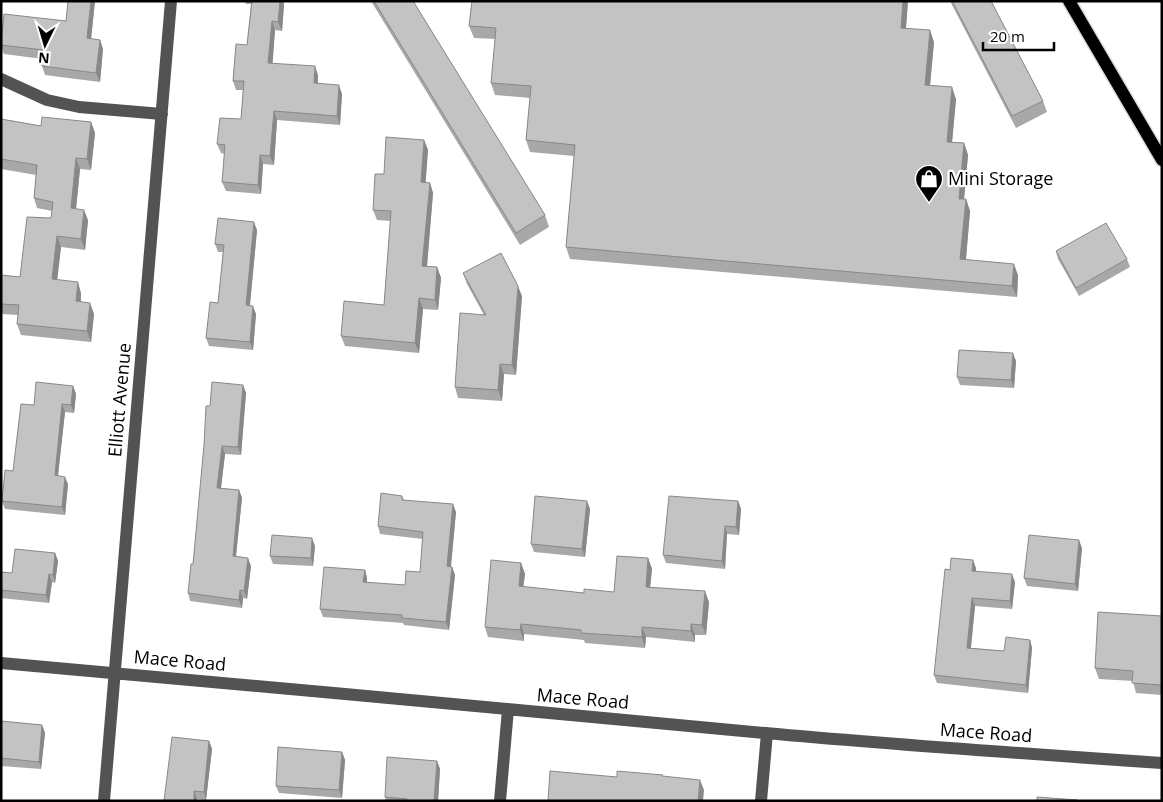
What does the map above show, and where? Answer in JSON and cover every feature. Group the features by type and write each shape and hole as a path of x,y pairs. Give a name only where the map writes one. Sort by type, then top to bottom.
{"main road":[{"path":"1069,1 1162,160"}],"street":[{"name":"Elliott Avenue","path":"104,801 171,1"},
{"path":"1,79 55,102 79,107 162,114"},
{"name":"Mace Road","path":"1,663 116,672 766,733 1010,753 1162,763"},
{"path":"500,801 508,710"},
{"path":"761,801 766,733"}],"building":[{"path":"68,1 91,1 87,38 100,40 96,73 42,66 44,50 1,45 4,14 66,21"},
{"path":"252,1 280,1 278,22 272,21 268,63 315,66 314,83 339,85 337,116 274,111 270,156 260,155 258,185 222,182 225,145 217,144 220,118 241,119 244,81 233,81 236,44 247,45"},
{"path":"374,1 413,1 545,215 516,233"},
{"path":"472,1 903,1 901,28 930,30 925,85 952,87 947,142 964,143 959,199 966,199 960,259 1014,264 1012,286 566,247 575,145 526,140 531,86 491,83 496,28 469,26"},
{"path":"952,1 991,1 1043,101 1012,116"},
{"path":"42,117 91,122 87,159 76,158 71,208 84,210 81,239 57,236 52,279 78,282 76,301 90,303 87,331 17,324 19,305 1,304 1,275 20,277 27,217 51,218 53,202 34,198 37,165 1,159 1,119 41,126"},
{"path":"386,137 424,140 421,182 430,183 422,266 437,267 435,300 419,298 415,343 341,336 344,301 384,305 391,211 373,210 375,174 384,174"},
{"path":"218,218 254,222 246,305 253,306 250,342 206,338 210,302 218,303 224,245 215,244"},
{"path":"1106,223 1127,259 1076,288 1056,251"},
{"path":"501,253 518,286 512,365 500,364 498,390 455,387 460,313 486,315 463,273"},
{"path":"959,350 1013,353 1011,380 957,377"},
{"path":"36,382 73,386 71,405 62,404 55,475 65,477 62,507 2,501 5,470 13,471 21,404 34,405"},
{"path":"212,382 243,385 238,447 222,446 217,488 239,490 233,556 248,558 244,591 240,590 239,600 188,593 191,564 193,564 206,406 210,406"},
{"path":"381,493 402,496 402,500 453,504 447,566 452,567 446,622 402,618 402,615 320,609 324,567 365,570 363,582 405,585 406,571 420,572 423,532 378,526"},
{"path":"535,496 587,501 582,549 531,544"},
{"path":"669,496 738,501 736,527 725,526 722,561 663,555"},
{"path":"272,535 312,538 311,558 270,556"},
{"path":"1029,535 1079,540 1075,584 1024,578"},
{"path":"15,549 55,553 53,575 49,574 46,595 1,590 1,572 12,573"},
{"path":"617,556 648,558 646,587 705,591 702,625 691,624 691,631 642,627 642,637 581,633 581,630 521,624 520,630 485,627 491,560 521,563 519,586 584,593 584,589 614,592"},
{"path":"951,558 973,560 972,571 1012,574 1010,601 972,598 967,648 1004,651 1006,637 1030,640 1026,685 934,675 945,569 950,570"},
{"path":"1098,612 1162,616 1162,685 1132,683 1133,671 1095,668"},
{"path":"1,721 42,725 39,762 1,758"},
{"path":"172,737 209,741 204,792 194,791 194,801 164,801"},
{"path":"278,747 342,752 339,790 276,786"},
{"path":"387,757 437,761 434,801 406,801 407,799 385,797"},
{"path":"550,771 617,777 617,771 700,780 698,801 548,801"},
{"path":"1037,797 1077,800 1037,801"}],"place":[{"name":"Mini Storage","path":"929,203"}]}
